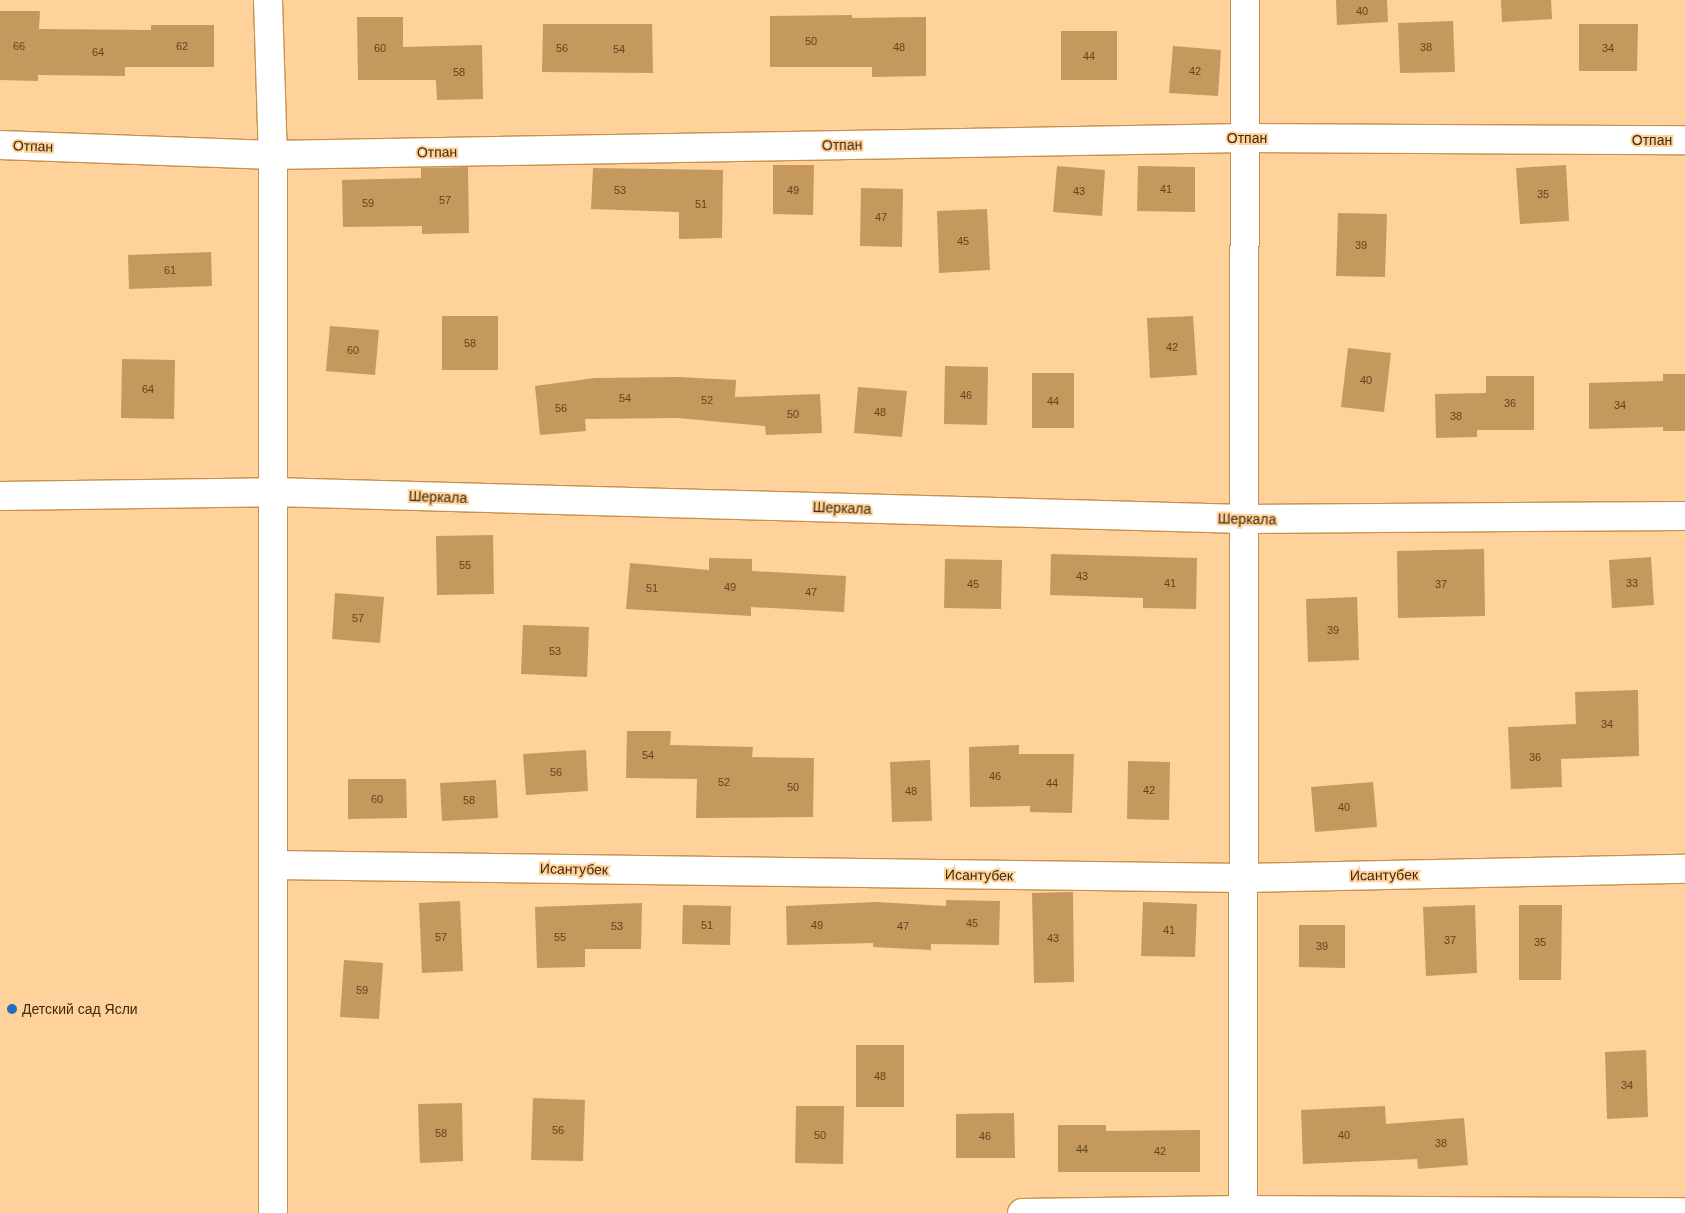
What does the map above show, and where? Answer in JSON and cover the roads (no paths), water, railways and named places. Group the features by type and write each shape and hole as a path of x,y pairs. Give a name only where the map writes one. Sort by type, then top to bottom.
{"street":[{"path":"268,0 273,155 273,1213"},
{"path":"1244,1211 1245,0"},
{"name":"Отпан","path":"0,145 273,155 1244,138 1685,140"},
{"name":"Шеркала","path":"0,496 273,492 1244,519 1685,516"},
{"name":"Исантубек","path":"274,865 1244,878 1685,869"},
{"path":"1022,1213 1244,1211 1685,1212"}],"place":[{"name":"Детский сад Ясли","path":"12,1009"}]}
